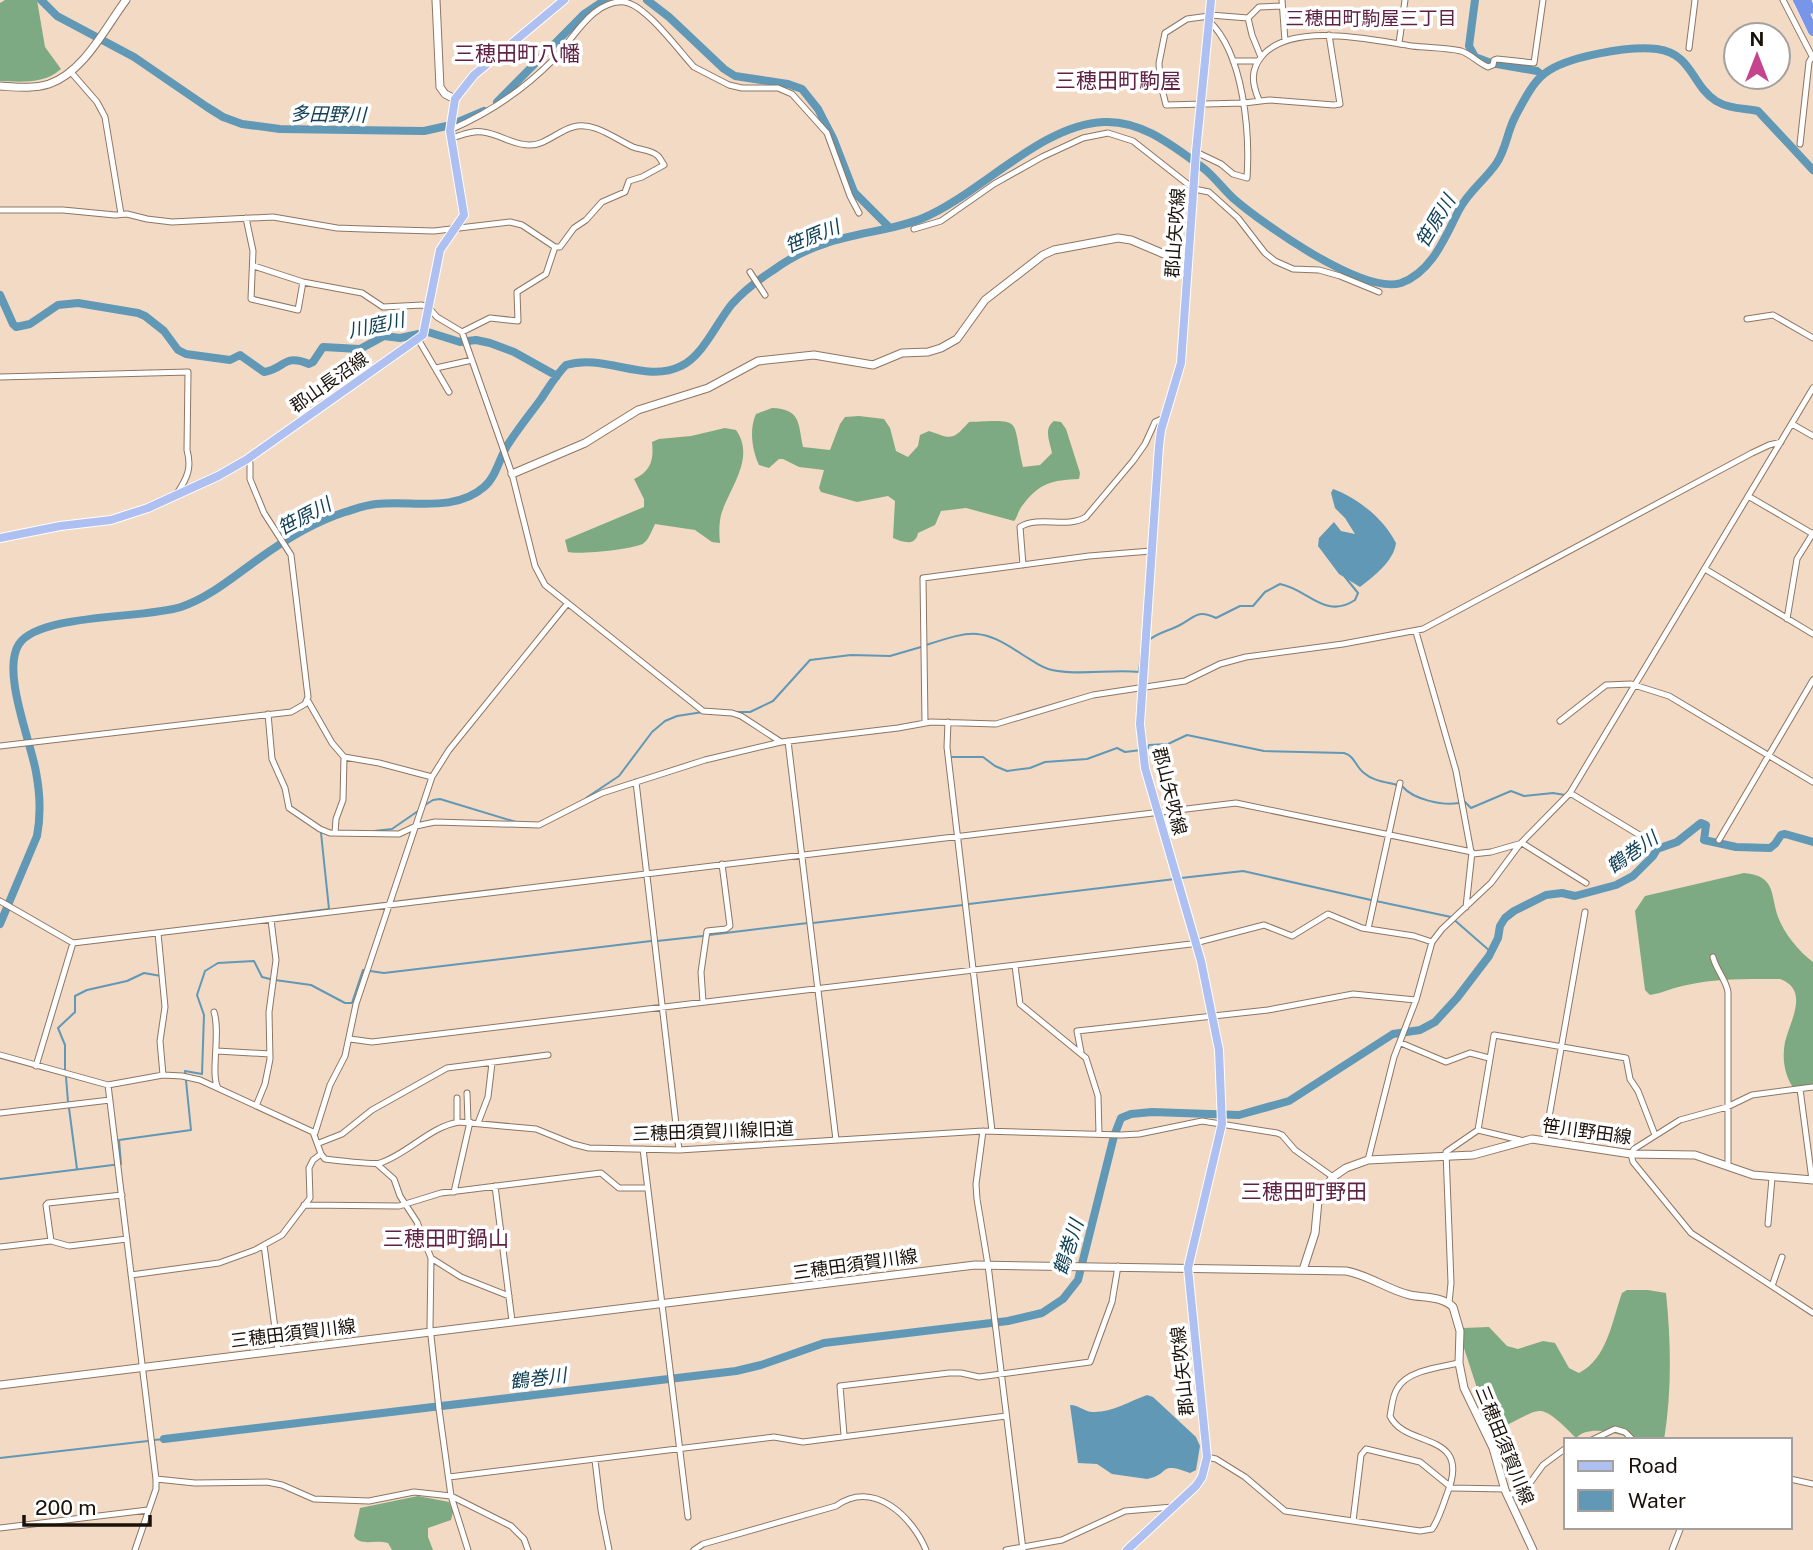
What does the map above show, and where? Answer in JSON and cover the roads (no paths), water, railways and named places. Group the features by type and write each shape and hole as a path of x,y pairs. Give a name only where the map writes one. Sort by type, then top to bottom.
{"highway":[{"path":"1805,5 1813,31"}],"main road":[{"path":"0,86 43,86 57,81 93,46 126,0"},
{"path":"436,0 440,87 454,103 474,75 565,0"},
{"name":"郡山矢吹線","path":"1127,1550 1196,1486 1202,1477 1207,1457 1188,1268 1221,1116 1220,1064 1214,1017 1157,813 1142,753 1140,724 1159,446 1164,418 1181,363 1200,104 1211,0"},
{"name":"郡山長沼線","path":"0,538 60,526 111,520 148,508 218,476 246,460 423,335 440,250 464,215 451,134 454,103"},
{"path":"510,470 578,447 638,410 708,388 760,360 814,355 873,365 902,353 928,352 941,348 957,339 985,300 1050,251 1118,238 1131,240 1164,254 1189,252"},
{"name":"笹川野田線","path":"1333,1177 1346,1168 1368,1160 1473,1154 1520,1140 1545,1140 1631,1154 1695,1155 1753,1175 1812,1180"},
{"path":"1303,1270 1315,1234 1318,1201 1333,1177"},
{"name":"三穂田須賀川線","path":"0,1385 988,1265 1351,1272 1408,1295 1449,1303 1453,1307 1459,1323 1459,1363 1466,1394 1493,1448 1506,1492 1533,1550"}],"street":[{"path":"1399,43 1405,0"},
{"path":"1259,100 1252,84 1259,59 1271,46 1284,41 1329,35 1461,51 1488,67 1497,59 1535,63 1543,0"},
{"path":"1689,48 1695,0"},
{"path":"1783,0 1813,58 1809,62 1800,144"},
{"path":"451,134 519,89 551,62 592,14 604,6 624,2 643,11 701,72 742,88 778,88 792,94 827,133 859,213"},
{"path":"1284,41 1282,3 1258,7 1248,18 1192,17 1167,30 1162,41 1159,62 1166,105 1244,103 1259,100 1340,104 1329,35"},
{"path":"1196,154 1219,163 1234,174 1247,177 1248,130 1244,103 1233,61 1209,17"},
{"path":"1248,18 1259,59"},
{"path":"1233,61 1259,59"},
{"path":"70,71 97,102 105,117 121,214"},
{"path":"0,210 64,210 121,214 172,222 282,217 346,229 434,231 504,222 516,223 555,247 560,247 574,228 586,220 602,202 625,192 629,181 664,165 652,152 635,148 606,132 587,126 576,126 557,133 539,145 514,142 482,131 451,134"},
{"path":"914,229 941,222 994,184 1042,157 1083,138 1105,133 1116,134 1133,141 1194,188 1204,190 1214,197 1238,218 1265,253 1275,261 1293,268 1319,270 1340,276 1379,292"},
{"path":"246,218 254,266 251,299 298,310 303,282"},
{"path":"463,334 491,318 518,321 517,292 546,274 555,247"},
{"path":"254,266 303,282 362,293 383,307 418,304 430,309 437,317 463,334 510,470 535,566 545,585 703,711 741,716 780,742"},
{"path":"750,272 765,295"},
{"path":"1747,319 1773,315 1813,338"},
{"path":"418,338 449,392"},
{"path":"436,368 472,360"},
{"path":"0,377 188,372 187,433 190,460 187,479 175,495"},
{"path":"1368,1160 1394,1057 1416,1000 1432,942 1491,884 1520,844 1570,793 1813,388"},
{"path":"1023,565 1020,527 1050,521 1077,521 1086,517 1133,461 1145,444 1154,422 1164,418"},
{"path":"1792,424 1813,436"},
{"path":"268,715 272,759 285,786 289,808 320,829 335,833 399,834 416,826 435,822 539,825 594,796 679,767 780,742 925,723 996,724 1071,701 1185,681 1220,664 1246,657 1416,632 1760,449 1781,442"},
{"path":"246,460 250,463 251,484 277,536 291,555 308,701 332,743 344,757 432,777"},
{"path":"1748,496 1813,534 1797,559 1787,620"},
{"path":"925,723 922,579 928,576 1151,551"},
{"path":"1705,569 1813,634"},
{"path":"468,1550 451,1496 439,1406 431,1331 431,1258 417,1222 400,1196 393,1177 377,1164 328,1160 321,1154 315,1133 330,1085 345,1056 356,1004 432,777 449,750 567,604"},
{"path":"1416,632 1456,771 1472,853 1466,906"},
{"path":"1719,840 1813,680"},
{"path":"1560,721 1606,685 1631,684 1669,696 1813,782"},
{"path":"0,746 268,715 294,711 308,701"},
{"path":"948,722 947,747 992,1131"},
{"path":"788,741 836,1140"},
{"path":"335,833 336,819 343,800 344,757"},
{"path":"636,782 679,1150"},
{"path":"1368,929 1400,783"},
{"path":"1570,793 1646,839"},
{"path":"0,901 73,943 1244,803 1472,853 1491,852 1520,844 1586,883"},
{"path":"703,1002 701,972 707,931 730,926 722,864"},
{"path":"1545,1140 1585,912"},
{"path":"350,1039 372,1042 1015,966 1195,943 1264,925 1292,936 1328,914 1368,929 1414,936 1432,942"},
{"path":"256,1106 265,1084 270,1054 269,1021 276,960 271,920"},
{"path":"158,933 165,1007 160,1041 163,1075"},
{"path":"36,1066 73,943"},
{"path":"1713,957 1726,982 1728,992 1728,1165"},
{"path":"1015,966 1020,1004 1086,1058 1097,1092 1099,1134"},
{"path":"1081,1052 1077,1031 1214,1017 1308,1004 1353,994 1416,1000"},
{"path":"214,1012 217,1051 215,1079 219,1088"},
{"path":"1449,1303 1451,1283 1446,1152 1478,1130 1494,1035 1627,1058 1630,1079 1655,1135"},
{"path":"1401,1043 1445,1062 1470,1053 1489,1058"},
{"path":"217,1051 270,1054"},
{"path":"0,1055 108,1085 163,1075 191,1078 219,1088 315,1133"},
{"path":"319,1143 342,1135 372,1111 447,1068 548,1055"},
{"path":"478,1123 488,1097 492,1063"},
{"path":"108,1085 156,1479 156,1489 135,1550"},
{"path":"1813,1087 1752,1095 1727,1107 1680,1120 1631,1154 1633,1162 1691,1233 1813,1313"},
{"path":"1800,1089 1812,1180"},
{"path":"454,1192 469,1122 467,1093"},
{"path":"457,1098 457,1122"},
{"path":"0,1113 110,1100"},
{"name":"三穂田須賀川線旧道","path":"377,1164 441,1128 457,1122 536,1129 580,1146 679,1150 983,1131 1121,1135 1221,1116 1282,1135 1295,1150 1333,1177"},
{"path":"1478,1130 1520,1140"},
{"path":"983,1131 976,1190 988,1265 1023,1549"},
{"path":"642,1149 688,1517"},
{"path":"131,1275 219,1263 264,1245 286,1232 311,1194 309,1168 313,1160 321,1154"},
{"path":"304,1205 406,1204 421,1198 454,1192 601,1173 620,1188 647,1188"},
{"path":"1768,1224 1772,1178"},
{"path":"495,1186 512,1321"},
{"path":"51,1241 46,1205 48,1203 122,1195"},
{"path":"0,1247 51,1241 69,1246 127,1239"},
{"path":"264,1245 278,1351"},
{"path":"1772,1286 1782,1257"},
{"path":"431,1258 461,1277 509,1296"},
{"path":"844,1436 840,1386 949,1373 976,1377 1090,1362 1112,1302 1118,1266"},
{"path":"1207,1457 1216,1459 1245,1477 1285,1511 1420,1531 1432,1530 1450,1487 1452,1464 1446,1451 1400,1427 1390,1416 1398,1387 1407,1379 1459,1363"},
{"path":"449,1477 774,1437 797,1443 1006,1416"},
{"path":"1596,1438 1615,1429 1623,1431 1631,1438"},
{"path":"1353,1521 1361,1455 1365,1450 1420,1462 1450,1487 1506,1492 1530,1483 1543,1465 1564,1449"},
{"path":"595,1460 609,1550"},
{"path":"156,1479 195,1483 267,1482 282,1485 314,1499 369,1501 414,1492 451,1496 511,1526 524,1539 528,1550"},
{"path":"1792,1479 1813,1484"},
{"path":"694,1550 703,1544 862,1496 880,1499 891,1506 914,1526 926,1550"},
{"path":"1006,1550 1062,1540 1125,1511 1173,1507"},
{"path":"0,1528 148,1510"},
{"path":"1672,1550 1680,1529"}],"water":[{"path":"1333,489 1369,510 1385,526 1396,543 1387,562 1360,587 1339,574 1318,546 1319,538 1334,522 1341,531 1355,534 1335,508 1331,493"},
{"path":"1147,1395 1153,1397 1196,1437 1200,1446 1196,1470 1190,1473 1168,1468 1147,1479 1112,1474 1097,1464 1078,1463 1070,1405 1099,1412"}],"waterway":[{"name":"多田野川","path":"41,0 57,16 134,57 223,117 242,124 280,129 424,131 451,125 484,111"},
{"name":"多田野川","path":"497,102 584,14 605,0"},
{"name":"多田野川","path":"647,0 735,76 788,84 802,89 818,109 833,138 854,192 889,227"},
{"path":"1475,0 1469,46 1475,57 1491,63 1537,71 1542,75"},
{"name":"笹原川","path":"0,924 38,828 40,804 37,780 13,671 14,656 19,644 30,634 70,622 164,611 192,603 299,533 322,521 364,506 446,503 472,495 492,478 511,440 566,365 595,363 653,372 681,366 703,347 736,300 784,263 810,249 836,240 923,218 945,207 1058,134 1104,122 1131,125 1144,130 1169,143 1202,167 1234,199 1290,240 1339,268 1384,284 1401,283 1412,278 1429,262 1471,192 1499,159 1515,117 1535,83 1554,68 1582,57 1645,48 1669,52 1685,63 1701,87 1716,101 1731,107 1758,111 1813,170"},
{"name":"川庭川","path":"0,295 16,327 30,324 58,305 78,303 138,313 164,331 178,350 186,354 230,360 240,355 264,372 294,360 309,364 323,347 360,349 384,336 400,338 428,332 460,342 476,340 490,343 514,352 557,376"},
{"path":"1149,640 1196,615 1204,614 1216,618 1240,606 1253,606 1265,592 1280,584 1325,605 1344,605 1355,600 1358,593 1345,577"},
{"path":"926,645 955,636 976,634 997,640 1044,668 1073,672 1139,672 1141,653"},
{"path":"736,712 750,712 773,701 810,660 851,655 890,656 921,647"},
{"path":"586,798 619,776 652,732 665,721 703,712"},
{"path":"1147,750 1149,745 1168,744 1187,735 1264,751 1344,753 1368,776 1397,785"},
{"path":"952,757 983,757 1007,771 1030,768 1045,762 1087,759 1117,748 1125,752 1141,750"},
{"path":"1403,787 1428,801 1459,803"},
{"path":"1464,801 1471,808 1511,791 1524,796 1553,793 1565,795"},
{"path":"425,805 440,799 516,822"},
{"path":"374,831 392,829 418,811"},
{"name":"鶴巻川","path":"164,1439 736,1371 824,1343 1008,1321 1042,1313 1063,1299 1078,1280 1114,1136 1121,1118 1152,1112 1239,1115 1289,1101 1393,1034 1420,1030 1435,1022 1489,956 1498,938 1500,926 1514,911 1546,895 1562,893 1575,896 1616,885 1633,876 1657,849 1677,842 1701,823 1706,825 1704,840 1736,847 1770,848 1785,834 1813,842"},
{"path":"156,932 329,909 321,833"},
{"path":"1646,842 1657,849"},
{"path":"1181,878 1243,871 1371,900"},
{"path":"969,904 1175,879"},
{"path":"1376,901 1451,917 1491,952"},
{"path":"813,923 963,905"},
{"path":"709,935 808,923"},
{"path":"657,941 703,936"},
{"path":"275,980 311,985 345,1003 352,1003 363,970 384,973 651,941"},
{"path":"0,1179 121,1164 119,1140 191,1130 185,1071 202,1074 204,1015 197,995 205,971 218,963 254,961 262,977 270,979"},
{"path":"65,1071 65,1045 58,1028 75,1012 75,996 87,990 127,981 144,973 161,976"},
{"path":"66,1077 68,1102"},
{"path":"69,1108 77,1169"},
{"path":"154,1440 164,1439"},
{"path":"0,1458 148,1441"}],"district":[{"name":"三穂田町駒屋三丁目","path":"1371,18"},
{"name":"三穂田町八幡","path":"517,53"},
{"name":"三穂田町駒屋","path":"1118,80"},
{"name":"三穂田町野田","path":"1304,1191"},
{"name":"三穂田町鍋山","path":"446,1238"}]}
